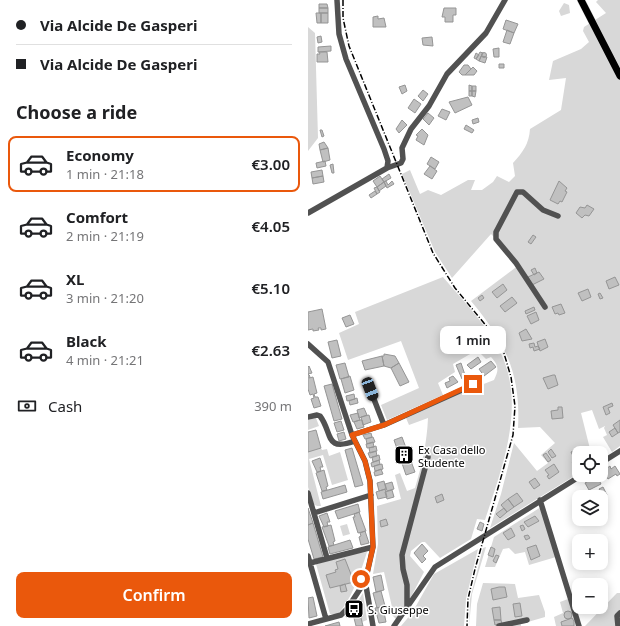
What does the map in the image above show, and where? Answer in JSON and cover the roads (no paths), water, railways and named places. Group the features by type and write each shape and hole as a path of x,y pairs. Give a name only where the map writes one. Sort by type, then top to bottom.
{"main road":[{"path":"581,0 620,76"}],"street":[{"path":"337,0 339,34 346,58 390,167"},
{"path":"308,213 401,162 403,159 402,148 411,129 429,106 447,74 486,33 506,0"},
{"path":"545,307 516,263 496,239 496,232 517,192 523,192 543,210 558,216"},
{"path":"308,624 344,613 368,581 366,578 373,547 370,481 365,461 354,438 328,362 310,347"},
{"path":"308,417 317,415 320,416 330,440 339,445 473,384"},
{"path":"370,389 384,425"},
{"path":"608,459 620,451"},
{"path":"414,599 408,588 403,570 402,554 428,457"},
{"path":"394,626 435,567 572,481"},
{"path":"308,493 327,558"},
{"path":"314,513 371,495"},
{"path":"540,500 579,626"},
{"path":"310,563 373,547"},
{"path":"308,556 326,619"},
{"path":"364,586 373,626"},
{"path":"408,588 420,588"},
{"path":"407,609 408,588"},
{"path":"618,626 617,616 620,613"},
{"path":"498,626 527,620"}],"railway":[{"path":"343,0 343,18 349,46 433,253 455,288 488,328 503,350 511,377 515,406 513,435 475,569 468,599 467,626"}],"place":[{"name":"Ex Casa dello Studente","path":"404,455"},
{"name":"S. Giuseppe","path":"354,609"}]}
